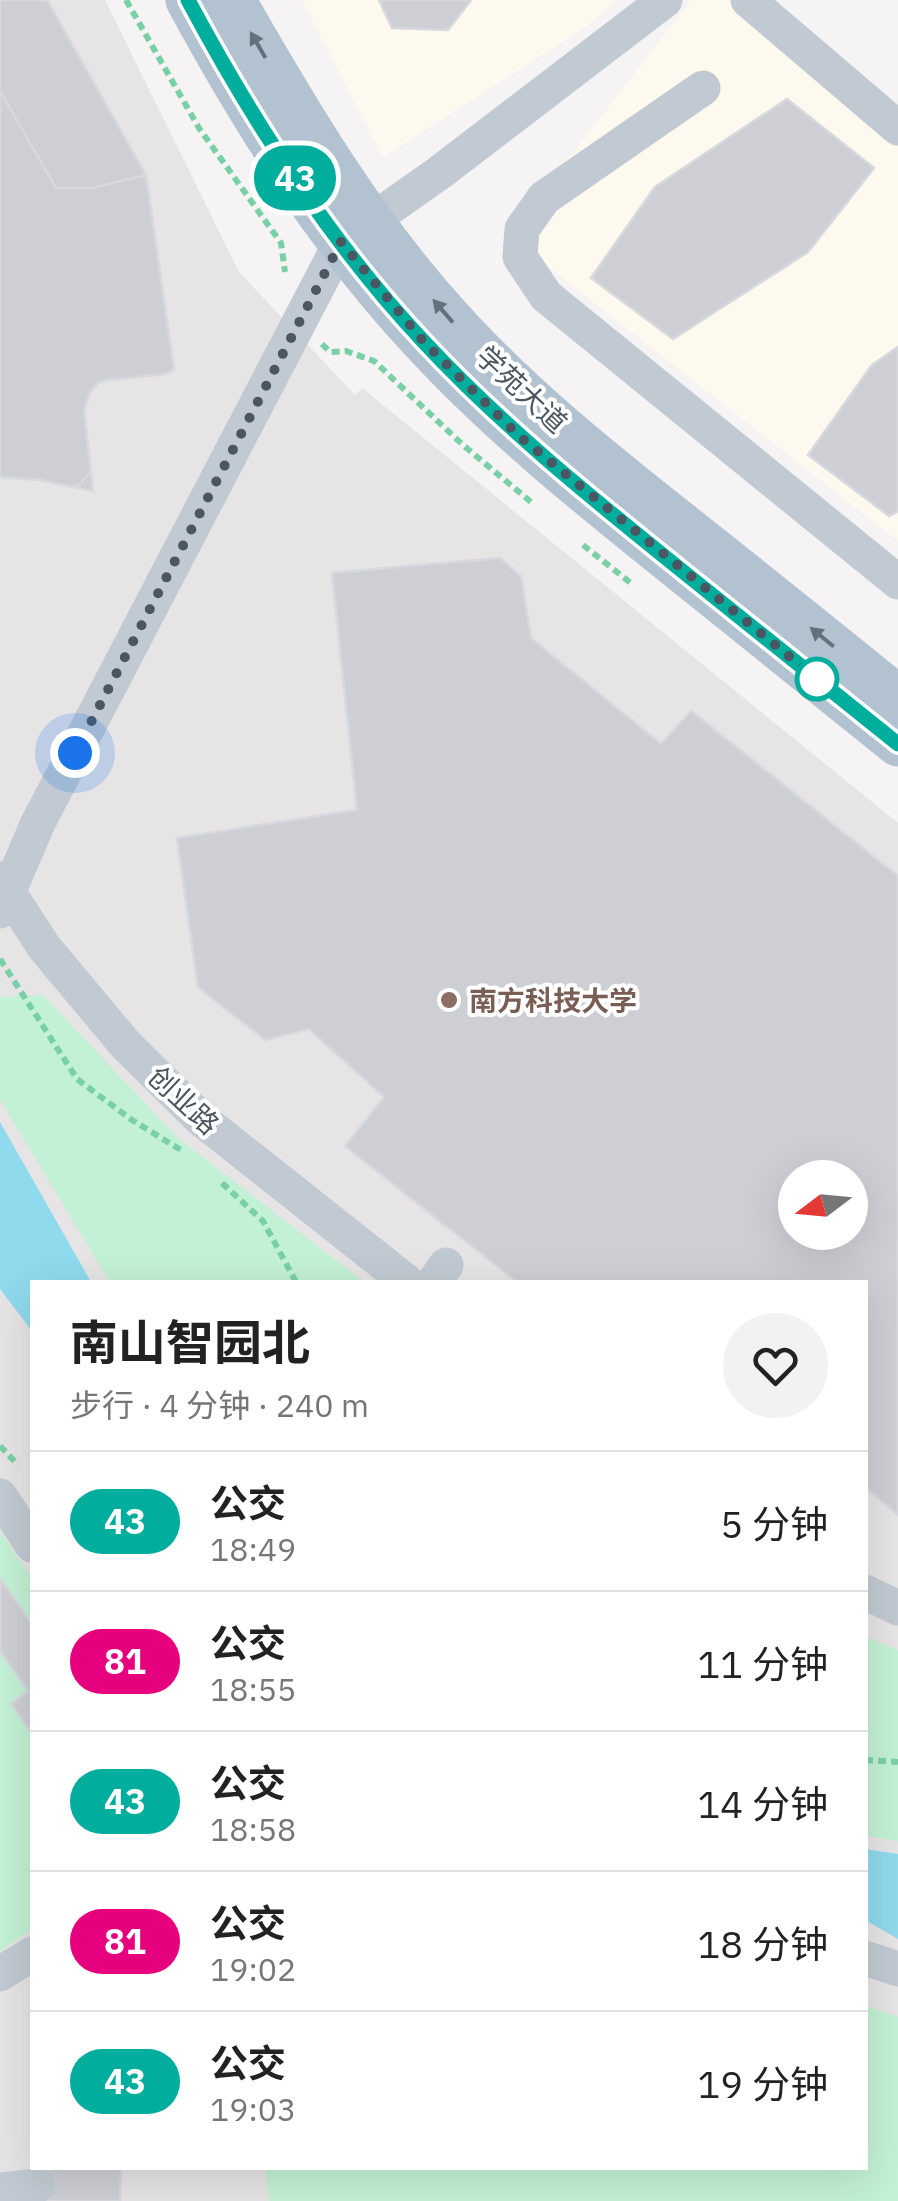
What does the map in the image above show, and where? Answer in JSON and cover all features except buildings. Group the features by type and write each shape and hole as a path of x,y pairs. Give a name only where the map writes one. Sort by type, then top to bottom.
{"main road":[{"name":"学苑大道","path":"188,0 252,113 357,231 552,418 898,698"},
{"name":"学苑大道","path":"233,0 315,140 357,231 424,342 519,436 579,488 898,744"}],"street":[{"path":"2,895 357,231 664,0"},
{"path":"748,0 898,128"},
{"path":"703,88 544,198 522,229 520,258 546,296 898,582"},
{"name":"创业路","path":"2,895 95,1010 176,1076 201,1120 403,1280"},
{"path":"0,1496 30,1542"},
{"path":"868,1593 898,1608"},
{"path":"0,1974 30,1955"},
{"path":"868,1959 898,1969"},
{"path":"0,2190 36,2186"}],"path":[{"path":"126,0 198,128 281,243 285,259 280,286"},
{"path":"0,960 77,1079 132,1120 195,1158"},
{"path":"208,1171 263,1221 295,1280"},
{"path":"868,1760 898,1762"}],"shaded area":[{"name":"南方科技大学","path":"0,0 105,0 239,272 355,395 362,388 898,823 898,2201 0,2201"},
{"path":"302,0 617,0 583,29 383,157"},
{"path":"691,0 761,0 898,115 898,541 509,236"}],"green space":[{"path":"43,995 178,1138 361,1280 109,1280 0,1100 0,997"},
{"path":"0,1532 30,1575 30,1930 0,1951"},
{"path":"868,1637 898,1650 898,1841 868,1836"},
{"path":"868,2007 898,2017 898,2201 269,2201 265,2170 868,2170"}],"water":[{"path":"0,1122 90,1280 30,1280 30,1328 0,1289"},
{"path":"868,1849 898,1854 898,1939 868,1922"}],"bus line":[{"name":"43","path":"188,0 293,176 341,242 424,342 519,436 579,488 898,744"}],"place":[{"name":"南方科技大学","path":"449,1000"}],"route":[{"path":"75,753 341,242 424,342 519,436 817,679"}]}
